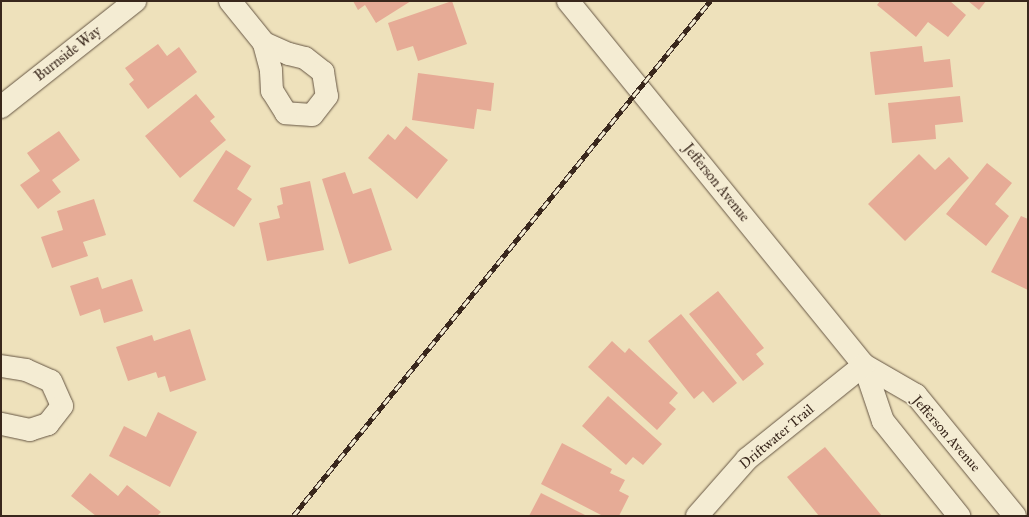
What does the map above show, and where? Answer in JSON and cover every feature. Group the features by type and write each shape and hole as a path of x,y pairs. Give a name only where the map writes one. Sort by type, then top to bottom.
{"street":[{"name":"Burnside Way","path":"1,107 136,1"},
{"path":"230,1 264,43"},
{"name":"Jefferson Avenue","path":"568,1 864,365 883,421 959,516"},
{"name":"Jefferson Avenue","path":"864,365 916,395 1015,515"},
{"name":"Driftwater Trail","path":"697,516 747,459 864,365"},
{"path":"1,366 26,370 51,381 62,406 48,424 30,430 1,424"}],"building":[{"path":"353,1 411,1 376,23 365,5 358,10"},
{"path":"452,1 467,44 418,61 413,46 397,51 388,23"},
{"path":"880,1 950,1 966,15 948,37 928,22 916,37 877,5"},
{"path":"968,1 986,1 979,10"},
{"path":"158,44 167,56 179,47 197,72 148,109 129,84 134,80 125,68"},
{"path":"922,46 924,62 950,59 953,87 875,95 870,52"},
{"path":"418,73 494,83 491,111 477,109 474,129 412,120"},
{"path":"196,94 215,117 210,121 226,140 180,178 145,136"},
{"path":"960,96 963,122 935,125 936,139 892,143 888,103"},
{"path":"406,126 448,160 417,199 368,158 388,134 395,140"},
{"path":"59,131 80,160 52,180 61,192 38,209 20,185 40,171 27,153"},
{"path":"226,150 251,166 237,189 252,199 234,227 193,201"},
{"path":"919,154 935,170 949,157 969,178 905,241 868,204"},
{"path":"987,163 1012,183 995,204 1009,216 986,246 946,214"},
{"path":"345,172 353,194 371,188 392,250 349,264 322,179"},
{"path":"310,181 324,250 267,261 259,223 280,218 277,206 283,204 280,188"},
{"path":"94,199 106,235 83,242 88,256 52,268 41,237 63,230 57,211"},
{"path":"1021,216 1028,219 1028,290 991,272"},
{"path":"98,277 102,289 132,279 143,311 104,323 100,309 80,316 70,286"},
{"path":"718,291 764,348 756,354 764,364 743,381 689,314"},
{"path":"681,314 737,383 713,403 703,391 694,399 648,341"},
{"path":"190,329 206,380 170,392 165,376 158,378 156,372 128,381 116,347 152,335 154,341"},
{"path":"612,341 625,353 629,348 678,393 669,403 676,409 657,430 588,367"},
{"path":"608,396 662,444 643,465 633,457 626,465 582,426"},
{"path":"158,412 197,432 170,487 109,456 124,426 146,437"},
{"path":"562,443 612,469 610,473 625,480 619,491 629,496 619,516 603,516 541,484"},
{"path":"825,447 882,516 819,516 787,477"},
{"path":"90,473 118,496 127,485 161,512 157,516 96,516 71,496"},
{"path":"541,493 587,516 529,516"}],"railway":[{"path":"293,516 710,1"}]}
